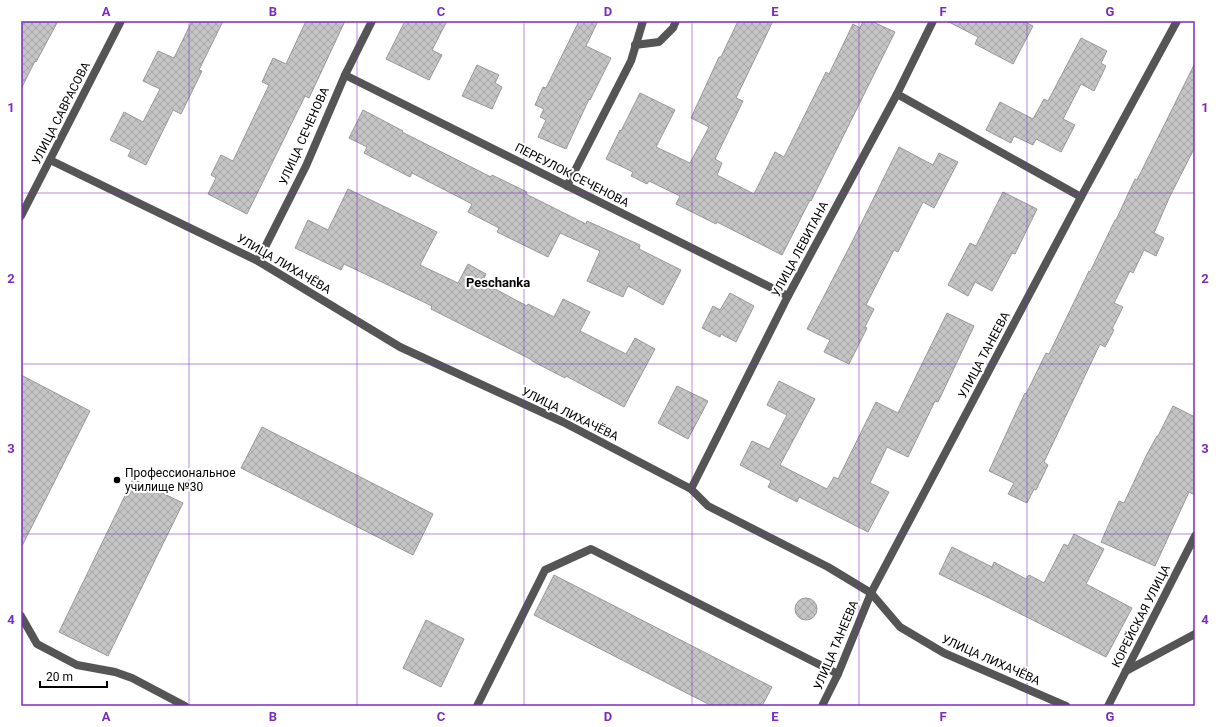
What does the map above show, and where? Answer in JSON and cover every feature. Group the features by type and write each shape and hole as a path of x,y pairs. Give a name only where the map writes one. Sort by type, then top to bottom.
{"street":[{"name":"УЛИЦА САВРАСОВА","path":"21,216 121,21"},
{"name":"УЛИЦА СЕЧЕНОВА","path":"258,261 306,166 345,74 372,21"},
{"path":"567,186 631,60 643,21"},
{"path":"635,45 659,42 673,28 676,21"},
{"name":"УЛИЦА ЛЕВИТАНА","path":"691,489 788,296 897,94 933,21"},
{"name":"УЛИЦА ТАНЕЕВА","path":"822,706 838,674 872,593 1081,197 1177,21"},
{"name":"ПЕРЕУЛОК СЕЧЕНОВА","path":"345,74 788,296"},
{"path":"897,94 1081,197"},
{"name":"УЛИЦА ЛИХАЧЁВА","path":"50,160 258,261 400,347 563,422 691,489 708,506 828,567 872,593 900,626 944,653 1066,706"},
{"name":"КОРЕЙСКАЯ УЛИЦА","path":"1108,706 1195,536"},
{"path":"477,706 545,570 591,549 838,674"},
{"path":"21,616 37,644 77,665 115,672 132,678 185,706"},
{"path":"1126,671 1195,634"}],"building":[{"path":"21,21 58,21 21,89"},
{"path":"192,21 223,21 199,70 202,71 181,114 173,110 146,165 128,156 131,150 110,140 124,112 143,122 160,89 143,81 158,51 174,58"},
{"path":"306,21 345,21 309,98 305,96 247,214 208,194 216,178 211,175 221,155 233,161 269,85 262,82 273,58 286,64"},
{"path":"405,21 447,21 432,50 442,55 429,80 386,59"},
{"path":"579,21 598,21 586,46 611,58 590,100 589,99 566,149 538,137 546,120 540,117 544,109 535,105 543,87 546,88"},
{"path":"738,21 773,21 736,98 743,101 715,159 722,163 717,175 754,194 775,152 784,157 826,72 829,74 853,24 860,28 863,21 871,21 895,32 811,201 810,200 782,255 717,222 716,224 676,204 680,196 649,181 647,184 631,176 633,172 606,159 640,93 675,110 656,147 690,163 709,127 691,118 719,57 721,57"},
{"path":"947,21 1023,21 1033,26 1013,64 975,44 978,37"},
{"path":"1081,38 1107,51 1101,63 1106,66 1094,91 1081,84 1063,119 1075,125 1061,152 1036,139 1033,145 1014,136 1011,143 986,130 1000,102 1033,119 1044,99 1048,101"},
{"path":"1195,63 1195,147 1170,196 1154,233 1164,238 1156,256 1144,250 1133,273 1130,271 1114,303 1123,307 1112,329 1114,330 1105,347 1100,344 1044,462 1048,465 1036,490 1034,489 1027,503 1008,494 1014,483 989,471 1025,393 1026,394 1046,353 1049,354 1135,179 1137,180"},
{"path":"477,65 499,75 495,83 502,87 492,109 462,96"},
{"path":"363,110 403,131 402,132 491,177 492,175 527,192 526,194 586,224 587,221 640,245 639,249 681,270 663,305 628,286 623,297 587,281 600,251 560,233 548,257 497,232 499,228 468,212 472,204 412,173 410,177 364,153 367,147 349,138"},
{"path":"899,147 933,165 939,153 958,162 934,208 923,202 898,252 894,250 866,305 874,309 865,327 867,328 849,364 824,352 830,340 807,329"},
{"path":"348,189 437,232 420,265 458,283 468,264 486,274 482,282 527,306 528,304 554,317 563,299 590,312 580,331 626,354 635,338 655,349 624,407 566,376 565,378 431,309 432,306 344,264 341,270 295,248 308,220 328,230"},
{"path":"1003,192 1037,209 1015,254 1012,253 992,291 975,282 968,296 948,285 970,243 976,246"},
{"path":"730,293 754,306 736,342 721,334 720,337 702,328 713,306 720,310"},
{"path":"947,313 974,326 938,402 935,401 908,457 887,447 870,483 889,492 868,532 799,497 797,502 768,487 771,481 740,465 752,441 769,449 787,415 767,405 779,381 815,399 780,465 827,489 834,477 838,479 876,402 898,413"},
{"path":"21,375 90,411 21,548"},
{"path":"677,386 708,401 688,439 658,423"},
{"path":"1173,406 1195,417 1195,495 1189,492 1155,566 1101,542 1119,501 1124,503 1147,454"},
{"path":"262,427 433,514 413,555 241,468"},
{"path":"133,479 183,503 108,656 59,632"},
{"path":"1074,534 1104,549 1086,584 1132,608 1106,657 939,574 952,547 992,567 994,562 1026,579 1029,575 1044,583 1064,544 1068,546"},
{"path":"554,575 772,687 762,706 712,706 534,615"},
{"path":"806,598 814,601 817,609 814,617 806,620 798,617 795,609 798,601"},
{"path":"426,620 464,639 441,687 403,668"}],"place":[{"name":"Профессиональное училище №30","path":"117,480"}],"district":[{"name":"Peschanka","path":"498,282"}]}
